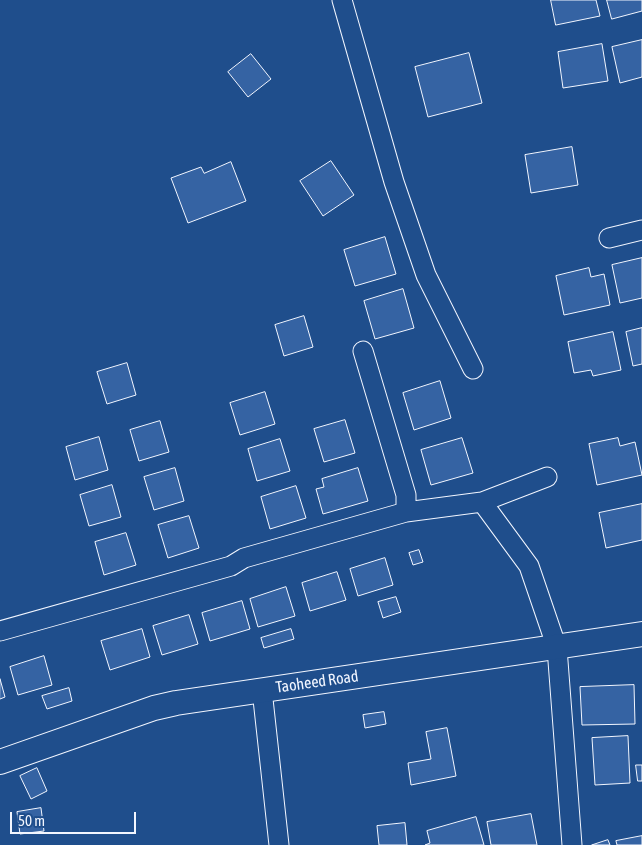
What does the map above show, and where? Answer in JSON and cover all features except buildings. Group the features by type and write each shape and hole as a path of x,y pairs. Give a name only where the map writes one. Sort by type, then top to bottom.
{"main road":[{"name":"Taoheed Road","path":"0,762 154,708 176,703 642,634"}],"street":[{"path":"342,0 394,182 426,275 473,369"},
{"path":"609,238 642,230"},
{"path":"363,351 406,495 406,512"},
{"path":"0,631 231,566 244,558 406,512 482,502 546,477"},
{"path":"482,502 529,566 557,648 572,845"},
{"path":"262,690 279,845"}]}
